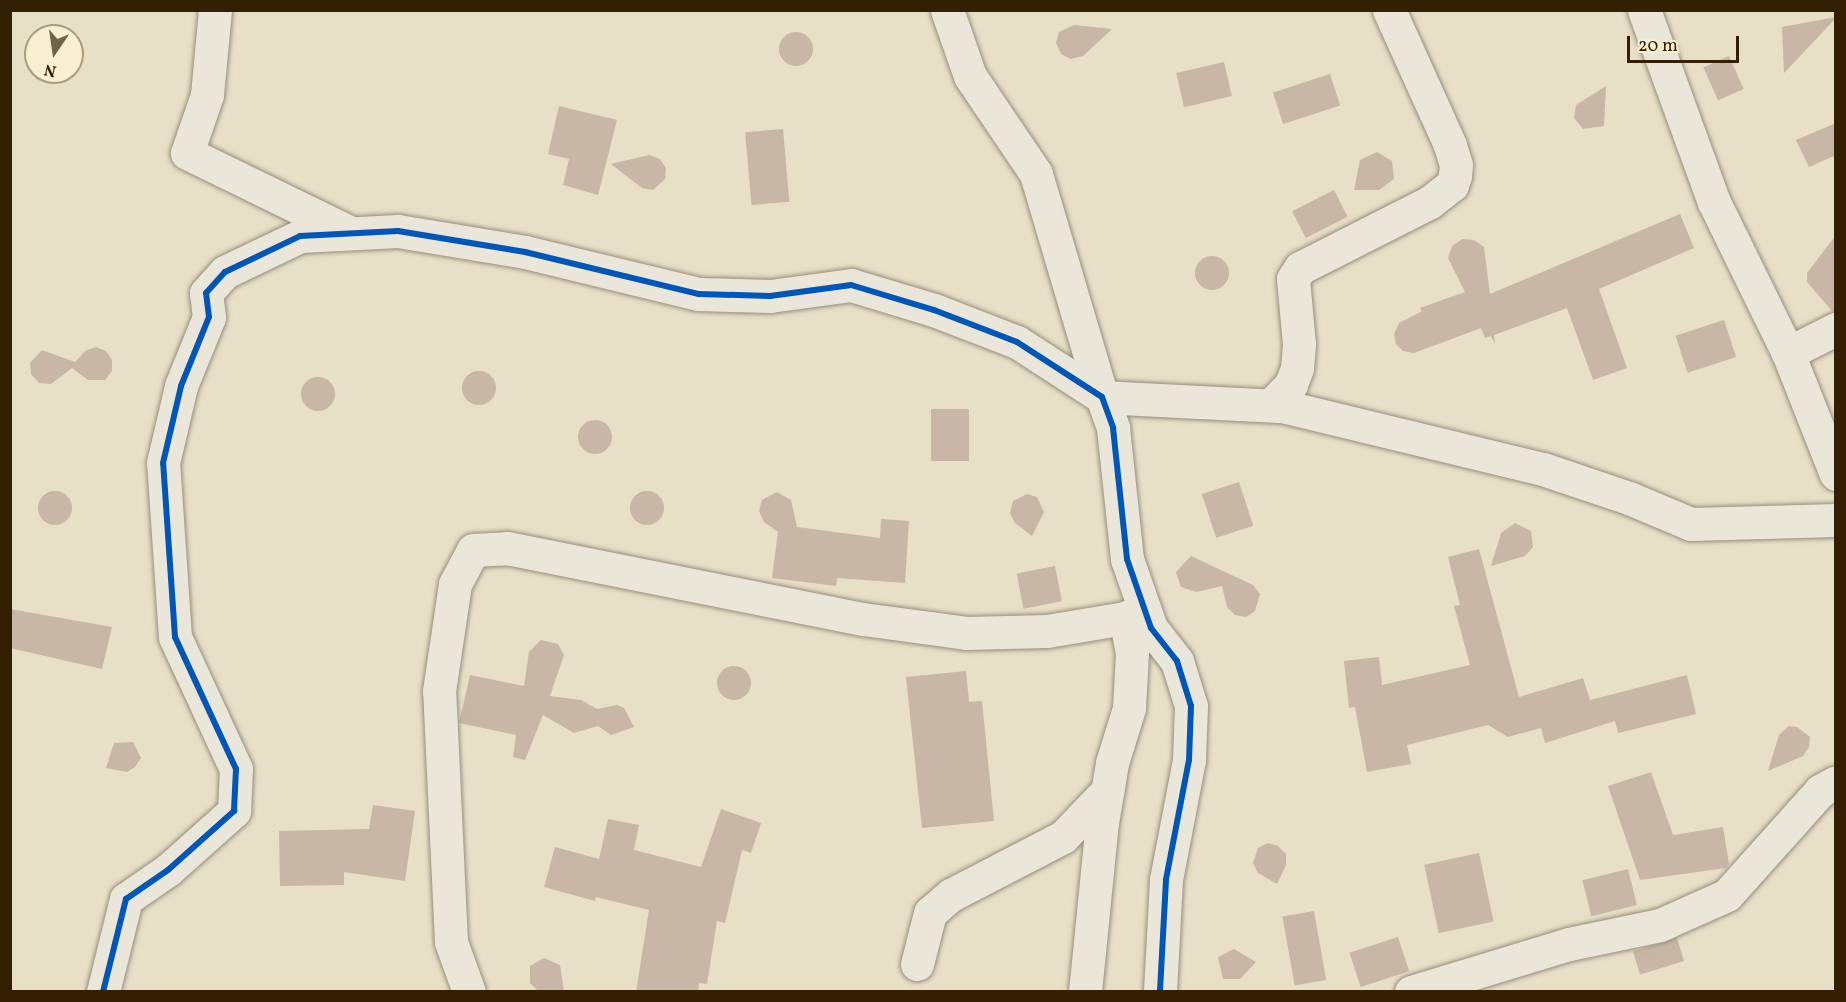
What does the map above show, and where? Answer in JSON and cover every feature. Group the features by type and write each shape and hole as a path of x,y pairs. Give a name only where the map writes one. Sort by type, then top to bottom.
{"street":[{"path":"215,10 207,95 187,153 354,234"},
{"path":"947,10 970,75 1036,174 1113,428 1135,614 1129,708 1107,791 1085,992"},
{"path":"1272,405 1287,390 1297,368 1299,344 1293,279 1300,268 1430,202 1452,185 1455,176 1456,165 1450,145 1389,10"},
{"path":"1644,10 1714,202 1788,353 1836,474"},
{"path":"103,992 126,899 168,870 234,811 236,769 174,637 163,463 181,386 208,317 206,293 225,272 300,236 398,231 428,234 525,252 699,294 770,296 851,285 934,310 1017,342 1102,397 1272,405 1543,469 1629,498 1691,524 1836,520"},
{"path":"1788,353 1836,328"},
{"path":"469,992 451,942 439,691 454,584 473,550 507,548 863,619 966,633 1047,631 1135,614"},
{"path":"1135,614 1151,628 1177,661 1189,694 1192,719 1190,760 1166,880 1160,992"},
{"path":"1411,992 1569,944 1660,926 1727,895 1820,791 1836,782"},
{"path":"917,964 930,913 951,895 1063,837 1107,791"}],"building":[{"path":"1836,18 1784,73 1782,27"},
{"path":"1074,25 1112,29 1083,56 1071,59 1061,54 1056,43 1059,32"},
{"path":"796,32 808,37 813,49 808,61 796,66 784,61 779,49 784,37"},
{"path":"1729,56 1744,89 1718,100 1703,67"},
{"path":"1224,62 1232,96 1184,107 1176,73"},
{"path":"1330,74 1340,105 1283,124 1273,93"},
{"path":"1606,86 1604,126 1583,129 1574,118 1576,105"},
{"path":"559,106 617,120 598,195 563,185 569,159 548,154"},
{"path":"1836,123 1836,155 1809,167 1796,140"},
{"path":"783,129 789,202 752,205 745,132"},
{"path":"1377,152 1392,161 1394,179 1379,190 1354,190 1360,160"},
{"path":"649,155 660,159 666,168 665,179 653,190 642,188 611,164"},
{"path":"1334,190 1348,217 1306,238 1292,211"},
{"path":"1680,214 1694,248 1599,289 1627,368 1593,380 1567,308 1494,335 1495,344 1491,336 1485,338 1481,328 1414,353 1403,351 1396,344 1394,334 1399,323 1422,311 1420,308 1465,292 1448,258 1452,246 1462,239 1474,240 1484,247 1490,294"},
{"path":"1836,235 1836,311 1832,311 1807,282 1807,273"},
{"path":"1212,256 1224,261 1229,273 1224,285 1212,290 1200,285 1195,273 1200,261"},
{"path":"1724,320 1736,357 1688,373 1675,336"},
{"path":"96,347 106,351 112,360 112,371 105,380 88,380 72,368 51,384 39,383 31,374 30,363 42,350 75,362 85,351"},
{"path":"479,371 491,376 496,388 491,400 479,405 467,400 462,388 467,376"},
{"path":"318,377 330,382 335,394 330,406 318,411 306,406 301,394 306,382"},
{"path":"931,409 969,409 969,461 931,461"},
{"path":"595,420 607,425 612,437 607,449 595,454 583,449 578,437 583,425"},
{"path":"1239,482 1253,526 1216,538 1202,494"},
{"path":"55,491 67,496 72,508 67,520 55,525 43,520 38,508 43,496"},
{"path":"647,491 659,496 664,508 659,520 647,525 635,520 630,508 635,496"},
{"path":"777,492 791,500 797,527 880,538 881,519 909,521 905,583 837,578 836,586 772,578 778,532 764,522 759,511 762,500"},
{"path":"1027,494 1037,497 1044,512 1032,536 1015,523 1010,513 1013,501"},
{"path":"1515,523 1531,531 1533,547 1525,556 1491,566 1501,533"},
{"path":"1479,549 1519,697 1583,678 1590,700 1687,675 1696,714 1618,733 1615,721 1545,743 1541,728 1508,737 1488,725 1407,745 1411,764 1367,772 1355,707 1349,708 1344,661 1379,657 1382,685 1470,665 1454,606 1460,605 1448,557"},
{"path":"1191,556 1253,585 1260,594 1255,611 1246,617 1235,615 1227,607 1222,586 1196,592 1181,587 1176,572"},
{"path":"1055,566 1062,601 1024,609 1017,573"},
{"path":"10,609 112,627 102,669 10,648"},
{"path":"541,640 558,644 564,655 550,696 581,700 597,709 617,705 624,708 634,727 611,735 598,726 574,733 543,715 525,760 513,757 516,735 459,723 470,675 524,686 529,652"},
{"path":"734,666 746,671 751,683 746,695 734,700 722,695 717,683 722,671"},
{"path":"966,671 969,702 982,701 994,821 922,828 906,677"},
{"path":"1789,726 1797,727 1810,737 1809,747 1803,756 1768,771 1779,735"},
{"path":"133,742 141,758 135,767 127,772 106,768 114,743"},
{"path":"1651,772 1673,835 1723,827 1729,864 1726,868 1640,880 1608,786"},
{"path":"373,805 415,811 405,881 344,872 344,885 280,886 279,831 369,829"},
{"path":"721,809 761,823 751,853 742,850 725,923 717,921 707,984 699,983 698,992 636,992 649,910 596,897 595,901 544,887 555,847 599,859 608,819 639,825 634,850 701,867"},
{"path":"1268,843 1278,846 1286,854 1286,865 1277,884 1258,873 1253,863 1258,848"},
{"path":"1479,853 1494,921 1439,933 1424,865"},
{"path":"1628,869 1637,905 1591,916 1582,880"},
{"path":"1314,911 1326,980 1295,985 1282,917"},
{"path":"1398,937 1409,971 1361,987 1349,953"},
{"path":"1677,938 1684,961 1640,974 1633,951"},
{"path":"1234,949 1256,962 1240,979 1223,979 1218,957"},
{"path":"544,958 560,965 564,992 539,992 530,983 530,966"}],"cycle path":[{"path":"103,992 126,899 168,870 234,811 236,769 175,637 163,463 181,386 209,317 206,293 225,272 300,236 398,231 525,252 699,294 770,296 851,285 934,310 1017,342 1102,397 1113,428 1127,559 1151,628 1177,661 1191,706 1189,760 1166,880 1160,992"}]}
